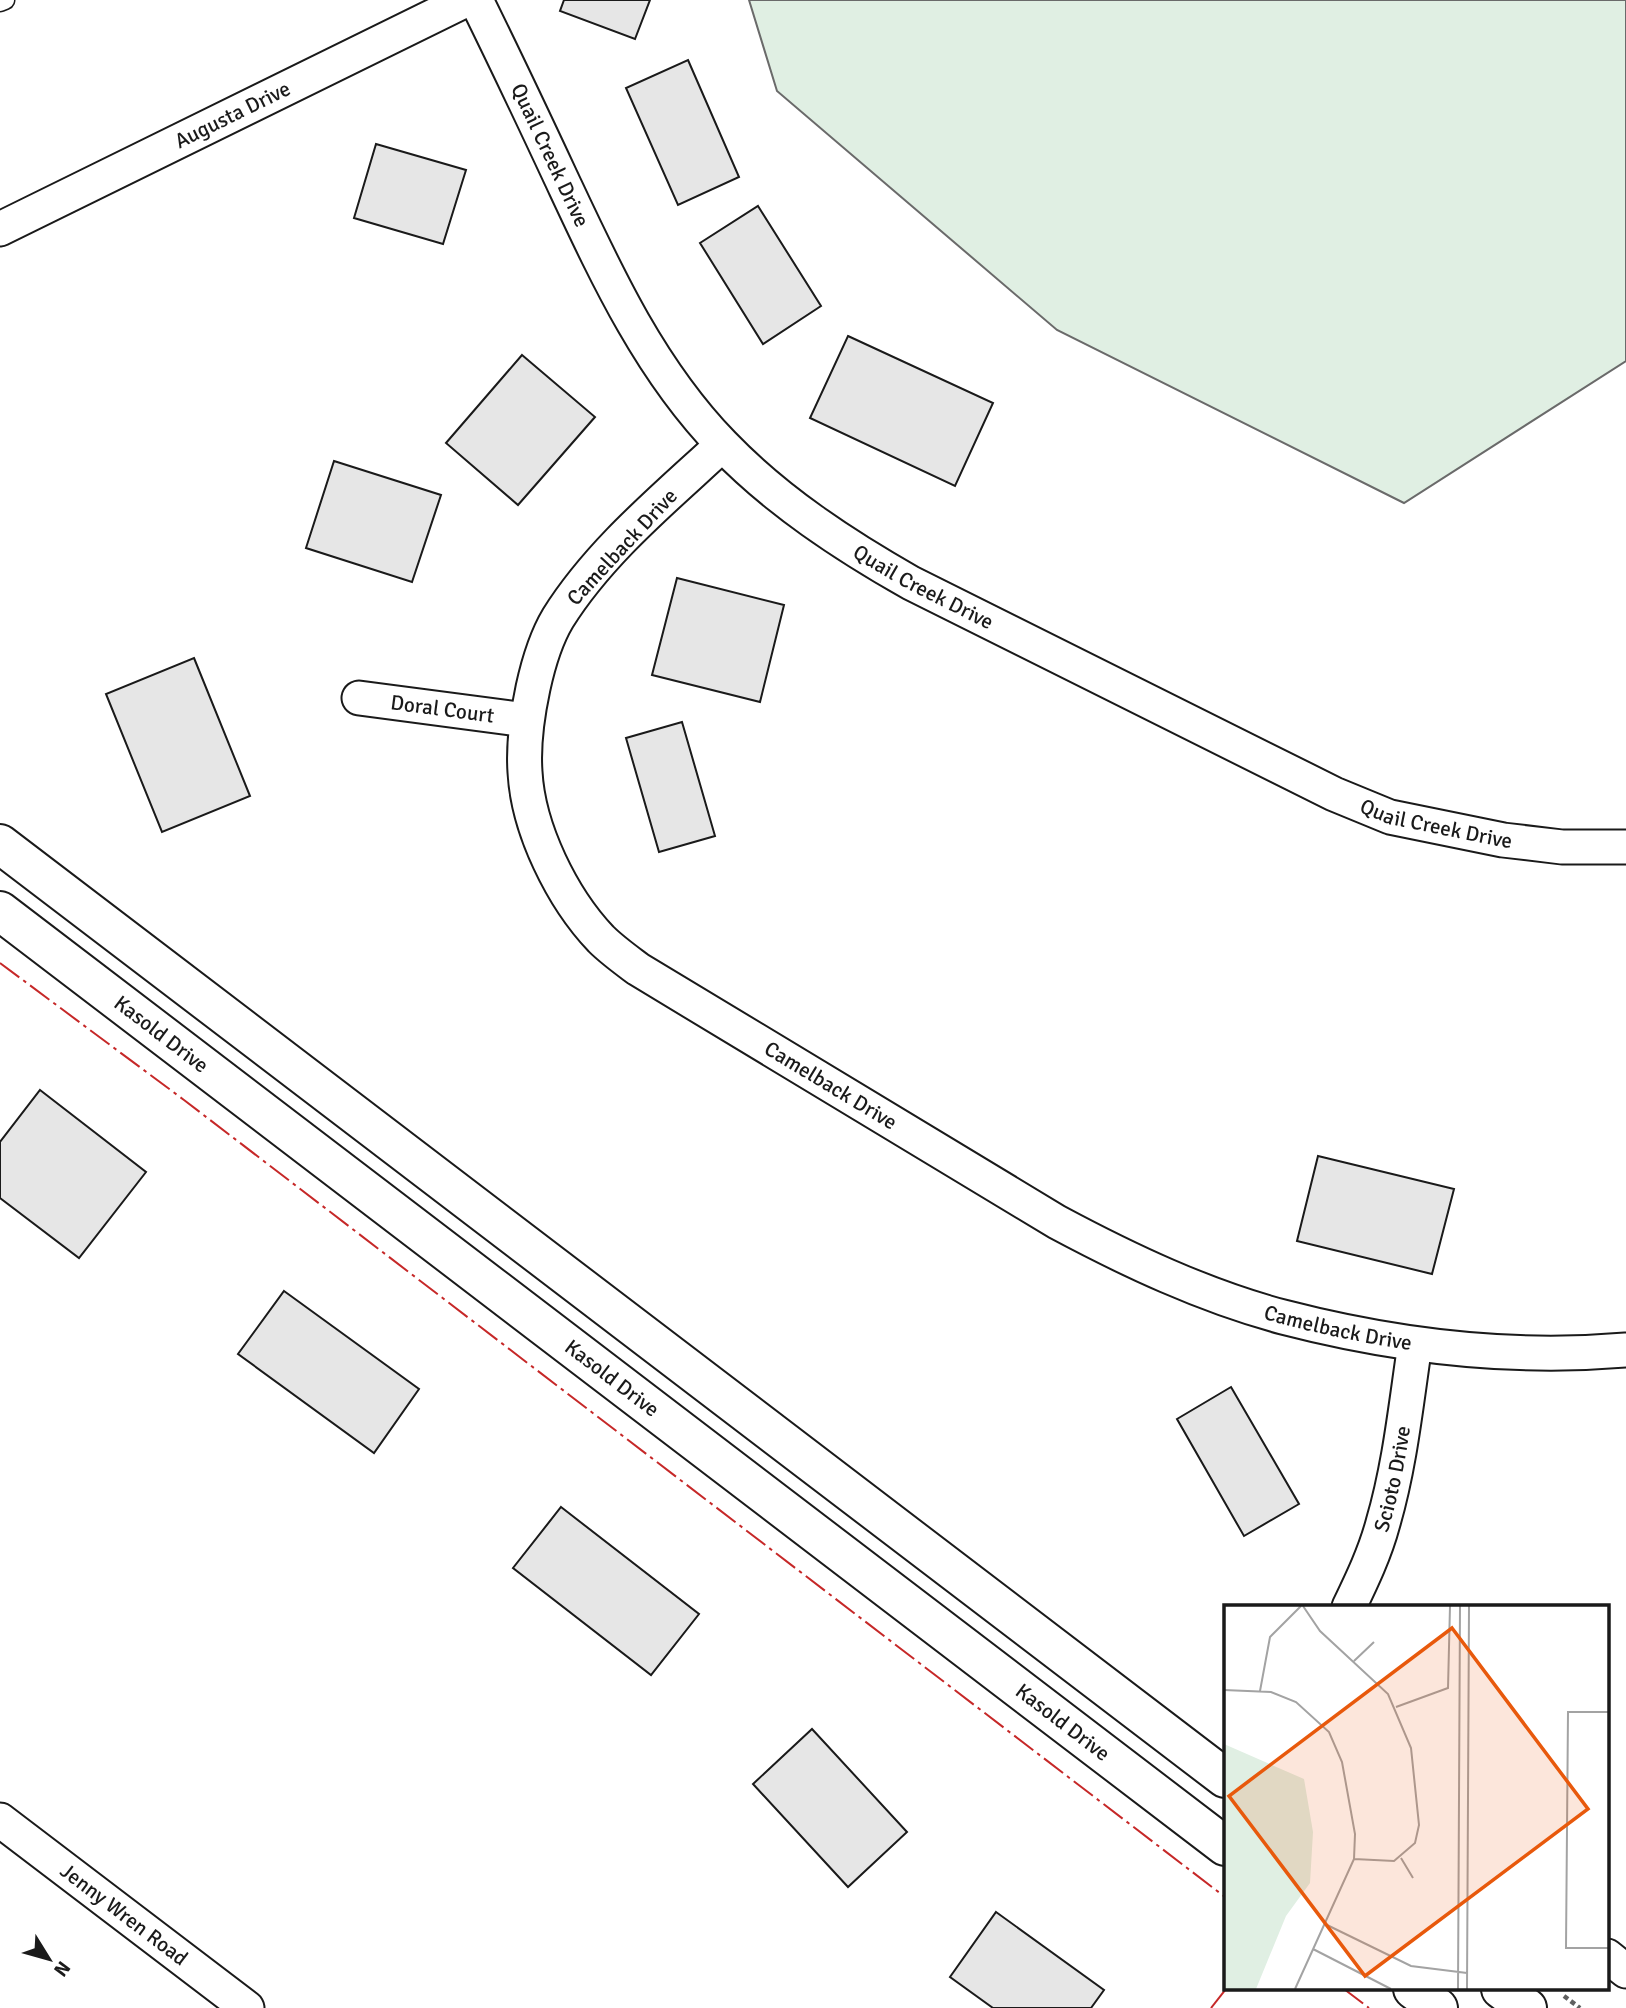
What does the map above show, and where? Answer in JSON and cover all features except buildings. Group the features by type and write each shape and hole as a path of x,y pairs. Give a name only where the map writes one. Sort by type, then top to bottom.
{"main road":[{"path":"0,844 1224,1777"},
{"name":"Kasold Drive","path":"0,911 1224,1845"},
{"path":"1414,1990 1438,2008"},
{"path":"1502,1990 1527,2008"}],"street":[{"name":"Augusta Drive","path":"0,229 466,0"},
{"name":"Quail Creek Drive","path":"476,0 612,286 645,344 681,395 723,445 785,500 863,556 911,583 1334,794 1390,817 1503,841 1562,847 1626,847"},
{"name":"Camelback Drive","path":"723,445 635,527 585,580 557,620 538,666 526,720 525,774 533,814 552,868 578,910 602,940 638,969 1057,1222 1114,1252 1198,1288 1282,1317 1415,1344 1528,1354 1587,1354 1626,1350"},
{"name":"Doral Court","path":"359,698 526,720"},
{"name":"Scioto Drive","path":"1350,1605 1367,1569 1383,1524 1394,1480 1415,1344"},
{"name":"Jenny Wren Road","path":"0,1820 247,2008"},
{"path":"1608,1957 1626,1971"}],"lane":[{"path":"0,2 5,0"}],"path":[{"path":"1556,1990 1580,2008"}],"green space":[{"path":"749,0 1626,0 1626,361 1404,503 1057,330 777,91"}],"power":[{"path":"0,963 184,1100 1224,1896"},
{"path":"1211,2008 1225,1990"},
{"path":"1345,1990 1369,2008"}]}
